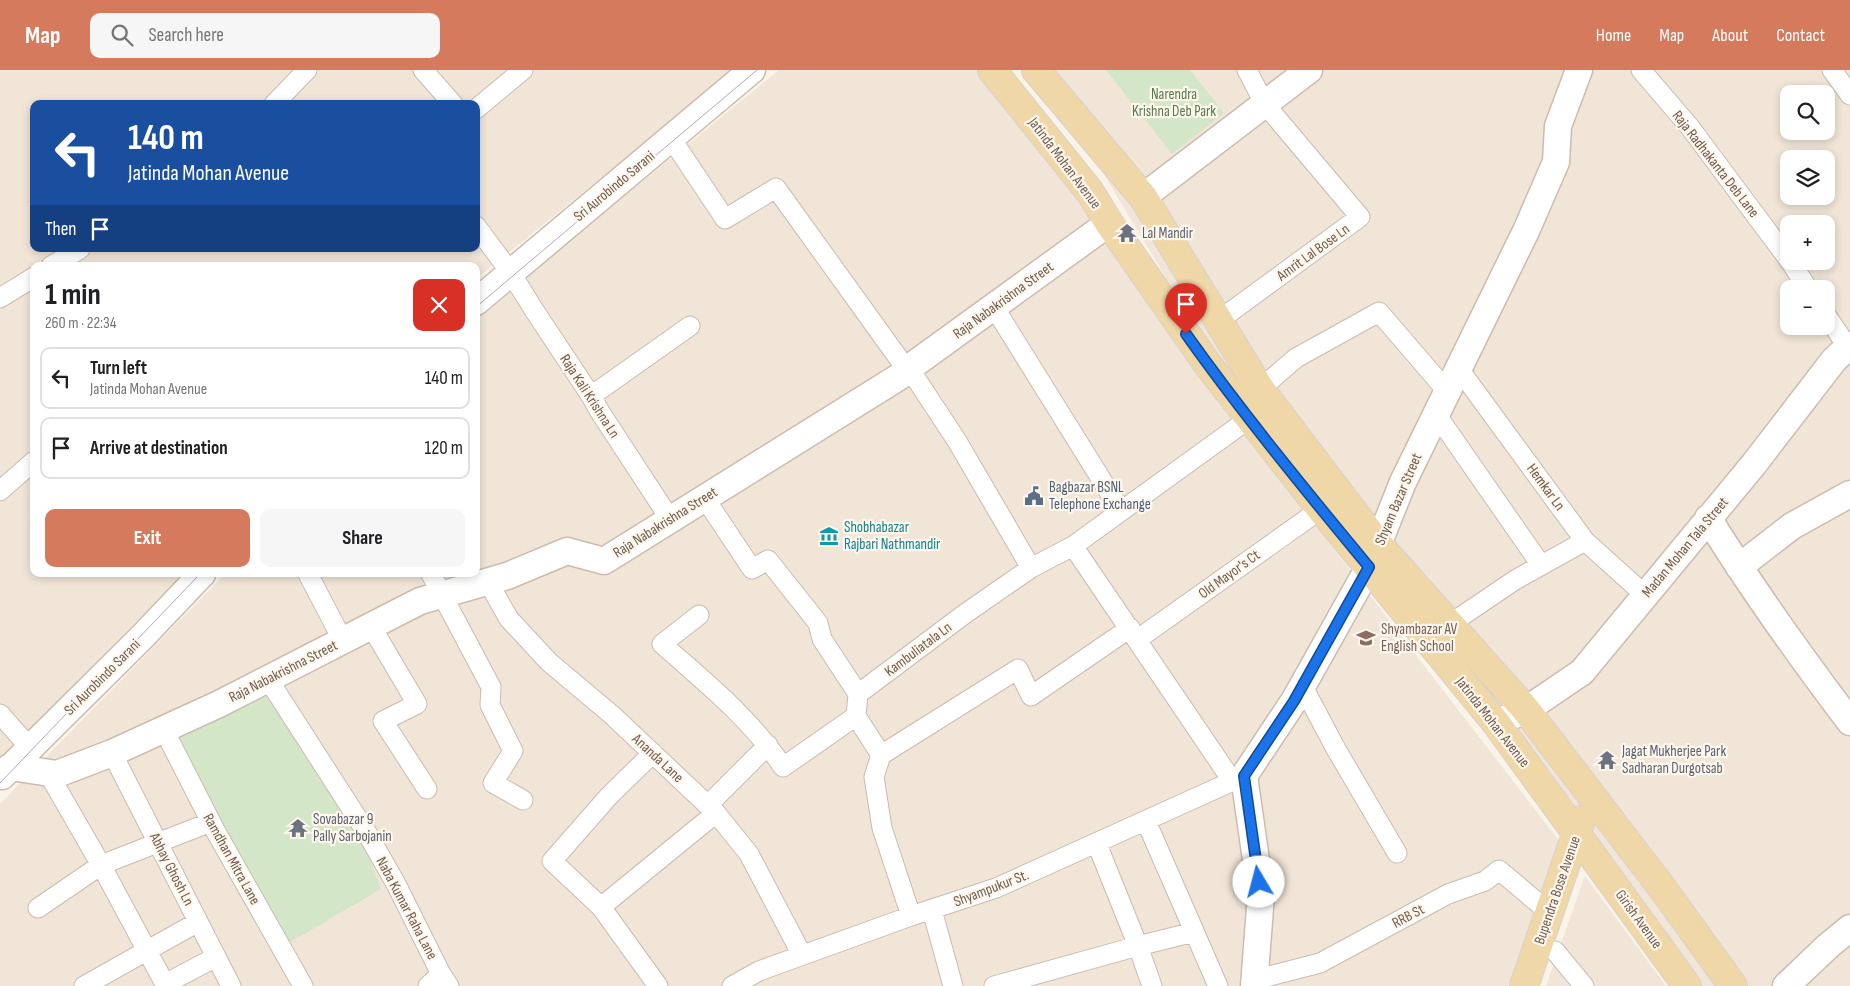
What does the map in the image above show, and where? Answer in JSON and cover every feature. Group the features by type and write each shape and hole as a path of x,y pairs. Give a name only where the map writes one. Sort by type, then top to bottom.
{"main road":[{"path":"1036,70 1143,197 1260,389 1373,556 1450,624 1526,710 1733,986"},
{"name":"Jatinda Mohan Avenue","path":"994,71 1090,192 1109,223 1208,365 1321,509 1373,556 1584,843"},
{"name":"Bupendra Bose Avenue","path":"1543,986 1555,951 1584,843 1589,794"},
{"name":"Bupendra Bose Avenue","path":"1524,986 1550,913 1584,843 1606,816"},
{"name":"Girish Avenue","path":"1584,843 1687,986"}],"street":[{"path":"278,100 307,70"},
{"path":"423,70 449,100"},
{"path":"480,106 523,70"},
{"name":"Sri Aurobindo Sarani","path":"480,299 752,70"},
{"path":"1247,70 1264,103"},
{"path":"1143,197 1309,70"},
{"name":"Shyam Bazar Street","path":"1238,779 1302,685 1373,556 1403,482 1534,215 1556,162 1558,126 1579,70"},
{"name":"Raja Radhakanta Deb Lane","path":"1641,70 1689,126 1780,249"},
{"path":"1832,70 1850,95"},
{"name":"Amrit Lal Bose Ln","path":"1218,321 1360,217 1264,103"},
{"path":"671,138 725,219 776,188 908,369 957,441 1032,568"},
{"name":"Raja Nabakrishna Street","path":"5,773 57,774 112,754 268,679 420,601 436,584 488,582 567,551 604,561 902,375 1109,223"},
{"name":"Raja Kali Krishna Ln","path":"480,231 511,272 670,519"},
{"path":"61,262 76,252"},
{"path":"2,292 30,279"},
{"path":"994,307 1121,511"},
{"name":"Hemkar Ln","path":"1260,389 1296,358 1379,312 1453,379 1585,541 1645,595"},
{"path":"591,396 690,326"},
{"path":"1835,327 1849,345"},
{"name":"Madan Mohan Tala Street","path":"1496,723 1526,710 1582,672 1754,464 1834,360 1849,345"},
{"path":"1436,414 1542,565"},
{"name":"Kambuliatala Ln","path":"858,694 966,613 1032,568 1074,546 1250,418"},
{"path":"0,490 30,464"},
{"path":"1739,567 1792,526 1850,494"},
{"path":"704,497 752,569 768,560 802,602 818,623 822,639 858,694 856,716 881,755 874,777 882,828 911,916"},
{"name":"Old Mayor's Ct","path":"881,755 1018,669 1031,696 1134,634 1321,509"},
{"path":"1708,518 1739,567 1818,680 1850,722"},
{"path":"1450,624 1516,580 1585,541"},
{"path":"1074,546 1134,634 1238,779 1261,895 1254,983"},
{"name":"Sri Aurobindo Sarani","path":"5,773 199,577"},
{"path":"310,577 342,641"},
{"name":"Ananda Lane","path":"488,582 509,619 549,662 612,715 712,809 749,854 802,955"},
{"path":"436,584 491,687 490,705 513,751 493,783 523,800"},
{"path":"699,615 662,644 736,709 768,745 783,767 856,716"},
{"path":"371,626 417,704 383,721 427,789"},
{"name":"Naba Kumar Raha Lane","path":"268,679 367,833 396,884 445,980"},
{"path":"1302,685 1336,749 1397,853"},
{"path":"0,714 30,748"},
{"name":"Ramdhan Mitra Lane","path":"164,730 211,822 303,986"},
{"path":"601,907 712,809 768,745"},
{"name":"Abhay Ghosh Ln","path":"112,754 231,986"},
{"path":"652,754 609,796 552,861 601,907 658,986"},
{"path":"48,773 101,865 166,985 216,957"},
{"name":"Shyampukur St.","path":"742,984 759,971 911,916 996,888 1238,779"},
{"path":"1146,821 1218,986"},
{"path":"38,908 101,865 159,844 211,822"},
{"path":"1097,844 1152,986"},
{"name":"RRB St","path":"1254,983 1320,963 1448,894 1485,881 1499,870 1550,913"},
{"path":"932,910 953,986"},
{"path":"84,986 198,922"},
{"path":"1786,986 1850,928"},
{"path":"994,986 1194,932"},
{"path":"1555,951 1584,986"},
{"path":"428,986 445,980"}],"shaded area":[{"path":"0,70 734,70 480,276 480,262 30,262 30,577 180,577 0,761"},
{"path":"779,70 985,70 1082,183 1263,457 1567,851 1516,986 0,986 0,804 222,577 480,577 480,314"},
{"path":"1021,70 1850,70 1850,339 1576,667 1506,716 1226,378 1096,161"},
{"path":"1850,353 1850,986 1701,986 1513,732 1591,677"},
{"path":"1585,876 1601,898 1666,986 1546,986"}],"green space":[{"name":"Narendra Krishna Deb Park","path":"1106,70 1190,70 1224,113 1172,154"},
{"path":"266,691 361,834 381,889 282,947 170,736"}],"tram line":[{"path":"480,304 757,70"},
{"path":"0,783 197,577"}],"place":[{"name":"Lal Mandir","path":"1127,233"},
{"name":"Bagbazar BSNL Telephone Exchange","path":"1034,496"},
{"name":"Shobhabazar Rajbari Nathmandir","path":"829,536"},
{"name":"Shyambazar AV English School","path":"1366,638"},
{"name":"Jagat Mukherjee Park Sadharan Durgotsab","path":"1607,760"},
{"name":"Sovabazar 9 Pally Sarbojanin","path":"298,828"}],"route":[{"path":"1186,334 1208,365 1321,509 1369,567 1294,701 1244,776 1259,882"}]}
